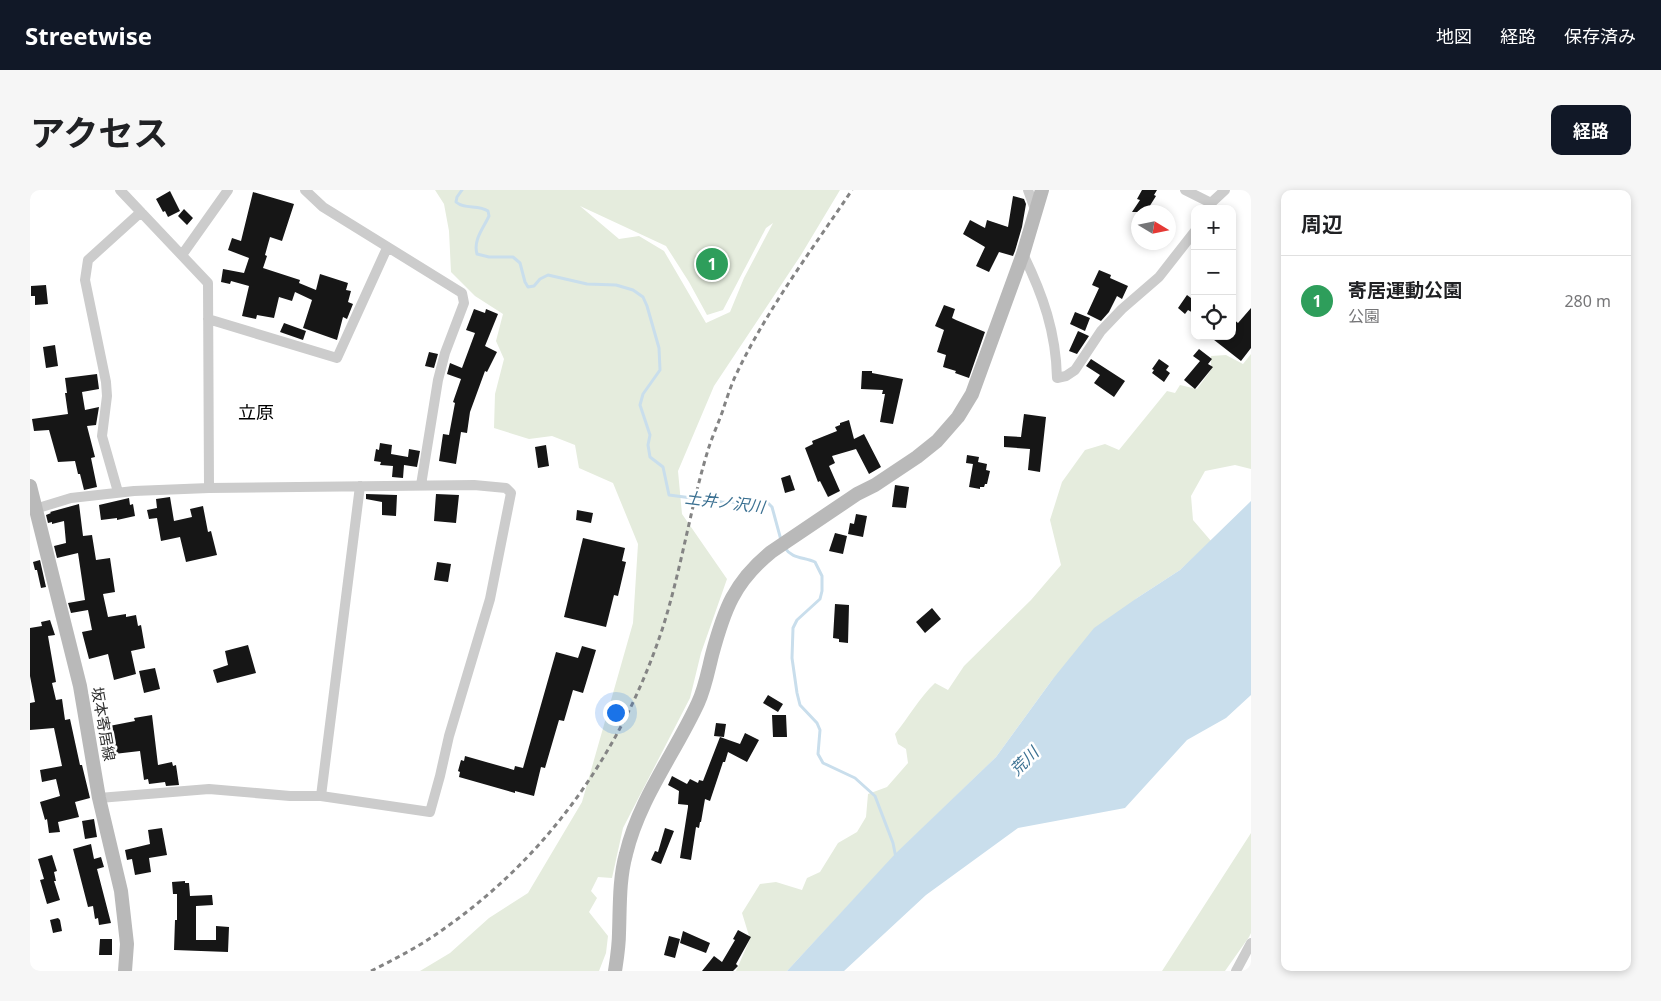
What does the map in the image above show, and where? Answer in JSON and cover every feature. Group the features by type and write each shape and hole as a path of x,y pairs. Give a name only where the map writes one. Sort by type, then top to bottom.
{"street":[{"path":"120,190 208,283 209,488"},
{"path":"182,255 228,190"},
{"path":"304,190 323,208 462,293 464,303 438,380 420,484"},
{"path":"1028,190 1036,212"},
{"path":"615,971 621,888 625,856 632,831 699,702 721,626 734,592 753,568 771,552 857,494 875,485 917,457 937,441 958,417 972,394 1023,254 1042,190"},
{"path":"1185,190 1208,205"},
{"path":"1210,205 1225,190"},
{"path":"118,492 102,436 102,423 107,396 106,382 85,280 88,260 141,212"},
{"path":"1023,254 1045,304 1054,339 1057,378 1066,376 1075,370 1101,331 1122,309 1159,278 1191,237"},
{"path":"208,319 337,358 388,248"},
{"path":"32,498 71,498 118,492 209,488 420,484 482,485 506,488 511,493 490,598 449,736 430,812 321,796 290,796 209,789 100,798"},
{"path":"321,796 360,486"},
{"name":"坂本寄居線","path":"32,498 80,686 100,798 121,891 126,925 127,961 125,971"},
{"path":"1236,971 1251,942"}],"green space":[{"path":"435,190 840,190 801,255 714,386 678,471 682,514 727,579 701,653 690,698 623,828 612,878 598,877 591,891 597,898 589,912 608,936 606,953 599,971 420,971 450,953 489,918 528,893 582,802 633,623 638,544 613,483 579,468 575,445 552,436 529,439 494,428 495,394 504,359 496,341 503,314 475,296 451,272 449,231 444,204","holes":["580,206 666,246 707,315 723,310 766,228 773,223 744,278 730,312 706,323 664,251 639,236 619,239"]},
{"path":"1251,354 1251,469 1235,465 1205,471 1191,496 1193,520 1211,541 1180,570 1137,598 1052,680 996,757 896,854 787,971 736,971 750,939 742,913 760,884 776,882 802,890 807,878 820,872 838,843 857,832 866,817 868,794 887,787 908,763 906,749 898,744 895,734 924,695 935,683 948,690 964,666 1031,600 1061,565 1050,520 1062,482 1085,450 1105,444 1119,450 1167,391 1175,393 1180,385 1197,389 1211,370 1211,356 1226,355 1243,364"},
{"path":"1251,833 1251,933 1249,937 1225,971 1162,971"}],"water":[{"name":"荒川","path":"1251,501 1251,695 1226,718 1187,740 1125,808 1018,828 926,895 844,971 787,971 895,854 996,757 1052,680 1094,628 1180,570"}],"building":[{"path":"1142,190 1157,190 1154,195 1156,196 1150,205 1137,205 1140,200 1137,199"},
{"path":"170,191 180,211 168,217 156,199"},
{"path":"253,192 294,204 282,241 270,237 263,268 300,280 299,283 316,290 320,274 348,283 346,290 351,291 348,302 353,304 347,319 343,317 337,340 303,328 312,300 295,292 292,301 279,297 274,318 257,315 256,319 242,316 249,286 231,281 230,284 221,282 223,269 244,273 249,258 228,250 232,238 241,241"},
{"path":"1013,196 1024,199 1026,204 1015,251 1013,256 999,252 989,272 976,266 985,247 963,234 970,220 985,228 987,220 1008,227"},
{"path":"184,209 193,218 187,225 178,216"},
{"path":"1099,270 1111,275 1110,278 1128,286 1122,299 1117,296 1109,312 1101,321 1087,314 1099,288 1092,285"},
{"path":"46,285 48,304 35,305 35,296 31,296 31,286"},
{"path":"1187,295 1191,298 1191,312 1188,310 1185,314 1178,308"},
{"path":"944,305 955,309 952,318 985,332 969,378 943,367 946,355 937,352 944,330 935,326"},
{"path":"1251,308 1251,348 1241,361 1214,340 1236,340 1236,321 1238,323"},
{"path":"474,309 485,313 486,309 498,314 485,346 497,352 487,372 485,371 470,412 467,433 461,432 456,464 439,461 443,434 449,435 455,403 453,402 461,379 447,374 450,363 462,368 475,333 466,330"},
{"path":"1075,312 1090,318 1085,331 1070,324"},
{"path":"284,323 306,331 303,340 280,332"},
{"path":"1078,331 1089,336 1077,354 1069,351"},
{"path":"55,345 58,366 46,368 43,347"},
{"path":"1199,349 1212,359 1208,364 1213,367 1195,389 1184,380 1200,361 1193,356"},
{"path":"429,352 438,354 434,368 425,366"},
{"path":"1091,359 1125,381 1114,397 1094,383 1100,375 1086,366"},
{"path":"1159,359 1169,366 1166,370 1170,373 1164,382 1152,373 1154,370 1152,369"},
{"path":"862,371 872,371 872,373 903,379 893,424 880,422 885,394 882,394 883,390 861,389"},
{"path":"97,374 99,389 82,392 85,410 99,407 96,425 87,426 95,457 91,458 97,487 84,490 75,461 58,462 49,430 34,431 32,419 68,414 65,378"},
{"path":"1024,414 1046,417 1040,472 1028,470 1030,449 1004,447 1004,436 1021,437"},
{"path":"849,420 854,439 864,434 881,467 869,474 856,449 832,456 835,463 829,466 840,491 828,497 820,481 818,482 805,448 813,444 812,441 837,431 835,427"},
{"path":"380,443 392,445 391,454 408,457 409,449 420,451 417,467 404,465 403,478 392,477 393,466 380,465 381,462 374,461 376,449 379,450"},
{"path":"546,445 549,466 538,468 535,447"},
{"path":"967,455 979,457 978,462 987,464 986,470 990,471 987,484 984,487 980,487 980,489 969,487 973,464 966,463"},
{"path":"790,475 795,490 785,493 781,478"},
{"path":"895,485 909,487 906,508 892,507"},
{"path":"366,494 397,495 396,516 382,515 382,502 366,499"},
{"path":"436,494 459,495 456,523 434,521"},
{"path":"170,497 174,521 192,517 190,509 203,506 208,532 211,531 217,555 186,562 180,537 161,541 157,518 149,519 147,510 157,508 156,499"},
{"path":"129,498 130,505 133,504 135,516 117,520 117,518 101,520 99,505"},
{"path":"79,504 83,536 92,535 96,560 110,558 115,592 103,594 108,617 126,614 126,617 136,615 138,626 141,625 145,648 131,651 136,674 114,680 108,654 89,659 82,632 92,630 88,610 71,613 68,603 85,600 78,553 57,558 54,546 66,543 64,521 48,523 46,515 50,512"},
{"path":"577,510 593,513 591,523 576,520"},
{"path":"856,514 867,516 863,537 848,534 850,523 854,524"},
{"path":"835,533 847,536 843,554 829,551"},
{"path":"583,538 625,548 622,561 626,562 618,596 614,595 606,627 564,617"},
{"path":"40,560 46,587 41,588 33,562"},
{"path":"437,562 451,564 448,582 434,580"},
{"path":"835,604 849,605 848,643 839,642 839,639 833,638"},
{"path":"932,608 941,619 925,633 916,622"},
{"path":"50,620 55,635 48,636 56,682 52,683 56,700 62,699 65,720 70,719 80,765 82,765 90,798 75,802 79,817 58,822 60,832 49,833 47,819 45,820 40,802 60,796 56,779 42,782 40,770 62,766 54,728 30,730 30,703 35,702 30,676 30,628 42,626 41,622"},
{"path":"248,645 256,673 217,683 213,670 228,665 225,651"},
{"path":"582,646 596,650 583,693 573,690 564,721 559,720 545,768 541,767 534,796 515,791 515,793 459,777 460,772 458,771 461,760 464,761 465,756 514,770 515,766 523,768 556,652 578,658"},
{"path":"155,668 160,689 144,693 139,671"},
{"path":"768,695 783,704 778,712 763,703"},
{"path":"152,715 158,765 172,762 173,766 176,765 179,785 166,786 165,782 149,784 148,779 144,780 140,751 114,754 111,738 106,739 104,727 135,721 134,718"},
{"path":"772,715 786,715 787,737 773,737"},
{"path":"716,723 726,724 724,737 714,736"},
{"path":"745,733 759,740 747,762 728,752 710,801 705,799 701,822 699,828 696,827 691,860 680,858 688,805 678,804 679,791 668,785 672,776 687,784 690,779 698,783 699,780 703,781 720,737 740,744"},
{"path":"94,819 97,837 85,839 82,821"},
{"path":"162,828 167,855 149,858 151,872 135,875 132,859 127,860 125,850 150,844 148,830"},
{"path":"665,828 674,831 661,864 651,860 655,851 658,852"},
{"path":"91,844 94,859 101,857 104,867 97,869 111,923 99,925 98,918 95,919 93,906 88,907 73,849"},
{"path":"52,855 57,871 54,872 56,881 54,881 60,900 47,904 40,880 44,879 38,859"},
{"path":"185,881 185,883 189,883 190,896 212,895 213,905 196,906 196,940 216,940 216,926 229,927 228,952 174,950 177,894 173,894 172,882"},
{"path":"58,918 62,931 53,933 50,920"},
{"path":"738,930 751,937 736,964 738,966 733,971 702,971 714,956 722,962 735,940 733,939"},
{"path":"683,931 710,943 706,953 680,943"},
{"path":"669,936 680,939 675,958 664,955"},
{"path":"100,939 112,939 112,955 99,955"}],"waterway":[{"name":"土井ノ沢川","path":"462,190 456,202 463,206 488,211 489,216 477,239 477,254 489,257 513,257 520,263 528,287 534,286 540,279 548,275 587,284 616,285 633,290 643,297 659,348 660,370 643,394 640,405 650,435 648,445 650,457 663,467 669,495 722,502 768,503 772,507 781,540"},
{"name":"土井ノ沢川","path":"785,548 795,556 815,562 822,576 820,599 797,620 793,628 792,658 800,705 817,723 820,730 818,754 823,763 855,778 875,796 893,843 896,858"}],"railway":[{"path":"371,971 436,934 483,899 517,868 578,797 603,758 626,717 662,630 708,450 734,379 774,306 852,190"}],"place":[{"name":"寄居運動公園","path":"712,264"}],"district":[{"name":"立原","path":"256,413"}]}
